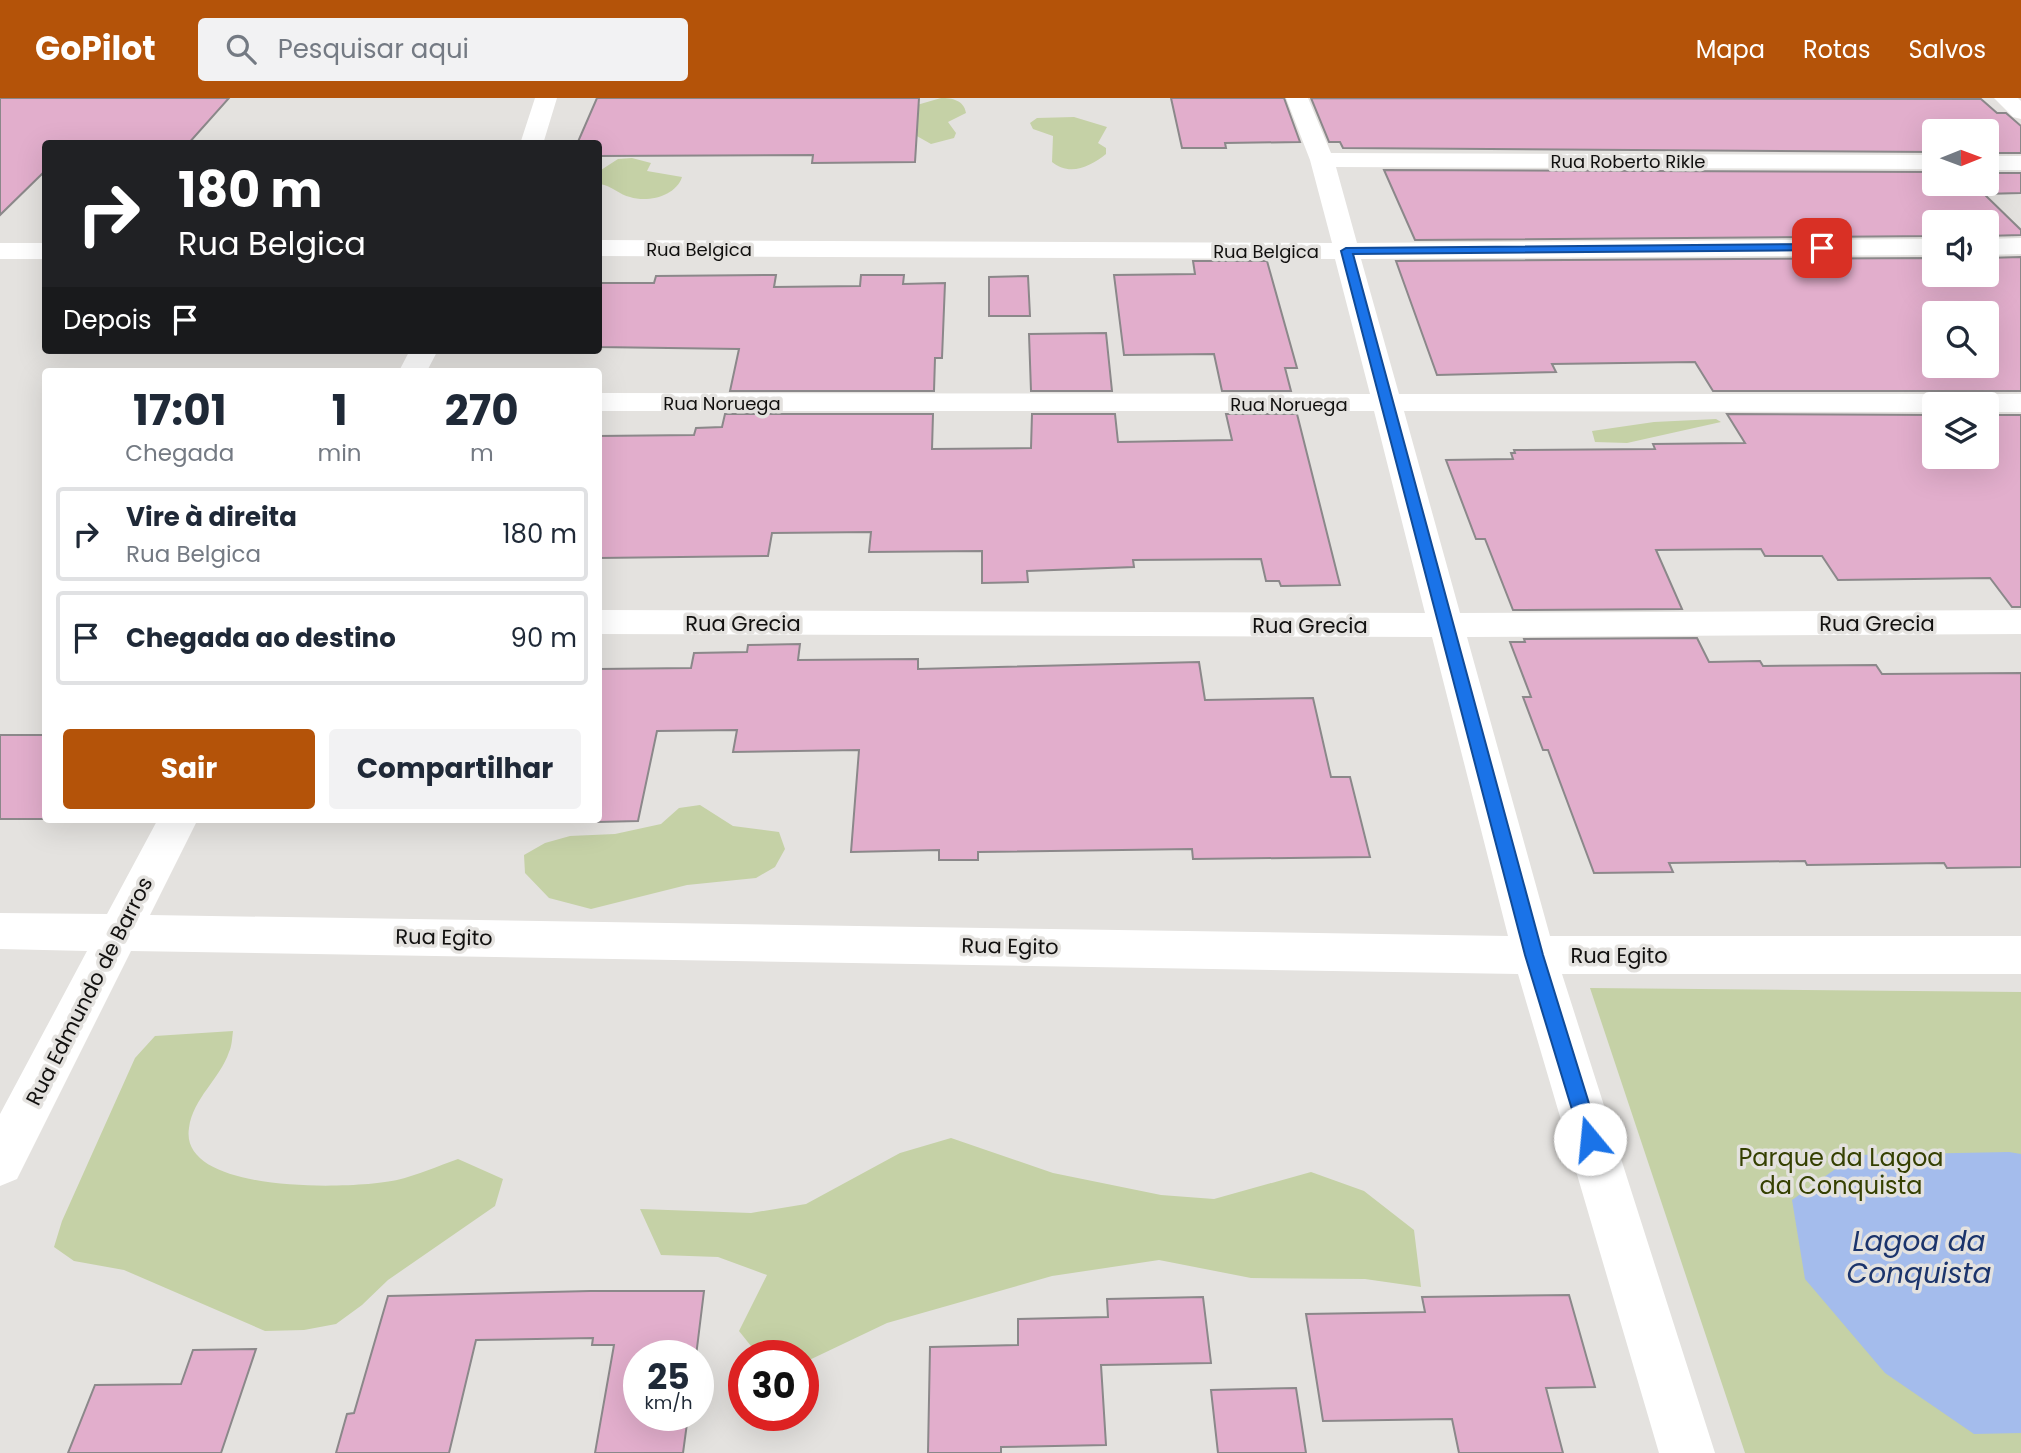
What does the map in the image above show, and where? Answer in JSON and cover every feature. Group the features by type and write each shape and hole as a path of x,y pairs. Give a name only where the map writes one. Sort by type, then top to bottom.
{"street":[{"path":"532,140 546,98"},
{"path":"1297,98 1322,160 1534,955 1686,1453"},
{"path":"2005,98 2021,112"},
{"name":"Rua Roberto Rikle","path":"1322,160 1922,162"},
{"path":"1999,163 2021,163"},
{"path":"1999,247 2021,246"},
{"name":"Rua Belgica","path":"602,248 1346,251 1922,247"},
{"path":"0,251 42,251"},
{"name":"Rua Noruega","path":"602,402 1386,405 2021,403"},
{"name":"Rua Grecia","path":"602,622 1446,625 2021,622"},
{"name":"Rua Edmundo de Barros","path":"0,1163 176,823"},
{"name":"Rua Egito","path":"0,931 1534,955 2021,955"}],"green space":[{"path":"941,98 960,103 966,113 948,122 956,133 954,138 931,144 915,135 910,107"},
{"path":"1074,117 1107,127 1098,143 1106,148 1106,154 1087,166 1066,169 1052,162 1053,136 1033,129 1030,123 1037,118"},
{"path":"632,158 651,163 647,171 682,177 674,189 660,196 637,199 626,196 602,185 602,169 618,159"},
{"path":"1716,419 1721,422 1627,443 1595,442 1592,431 1654,422"},
{"path":"700,805 733,826 779,832 785,849 775,867 756,878 687,885 591,909 549,898 525,873 524,855 545,843 570,836 615,834 661,824 679,808"},
{"name":"Parque da Lagoa da Conquista","path":"1590,988 2021,992 2021,1453 1745,1453"},
{"path":"233,1031 225,1062 196,1107 189,1128 193,1150 211,1166 240,1177 274,1183 346,1185 397,1180 458,1159 503,1179 495,1206 388,1280 362,1305 336,1324 304,1330 265,1331 124,1270 74,1261 54,1247 62,1221 135,1058 155,1036"},
{"path":"951,1138 1053,1173 1161,1195 1214,1199 1311,1172 1364,1191 1414,1230 1421,1287 1365,1279 1251,1278 1159,1260 1052,1276 887,1323 819,1355 819,1340 746,1340 739,1331 767,1275 718,1257 661,1255 640,1209 751,1213 806,1204 900,1153"}],"water":[{"name":"Lagoa da Conquista","path":"2021,1154 2021,1433 1974,1434 1885,1373 1805,1279 1792,1200 1855,1155"}],"building":[{"path":"0,98 229,98 192,140 42,140 42,174 0,215"},
{"path":"597,98 919,98 915,162 812,163 813,155 602,156 602,140 579,140"},
{"path":"1171,98 1284,98 1300,142 1225,143 1226,148 1182,148"},
{"path":"1311,98 1981,99 1997,113 2006,113 2021,126 2021,153 1999,153 1999,119 1922,119 1922,152 1343,148 1340,142 1329,142"},
{"path":"1384,170 1922,172 1922,196 1986,196 2021,230 2021,235 1999,236 1999,210 1922,210 1922,236 1415,240"},
{"path":"1999,173 2021,173 2021,193 1999,194"},
{"path":"2021,257 2021,391 1713,391 1695,362 1552,364 1556,372 1437,375 1396,261 1922,258 1922,287 1999,287 1999,258"},
{"path":"1193,261 1267,261 1297,368 1285,368 1291,391 1222,391 1214,354 1124,355 1114,275 1195,274"},
{"path":"776,275 774,287 860,286 861,275 904,275 903,284 945,283 942,358 935,358 934,391 730,391 739,349 602,347 602,283 654,283 656,276"},
{"path":"1028,276 1030,316 989,316 989,277"},
{"path":"1106,333 1112,391 1031,391 1029,334"},
{"path":"725,414 933,414 932,449 1031,448 1032,414 1115,414 1118,442 1232,440 1226,414 1297,414 1340,585 1281,586 1279,581 1266,581 1261,559 1133,560 1134,567 1027,571 1028,582 982,583 982,551 869,552 871,532 772,533 768,556 602,558 602,436 694,435 696,428 722,427"},
{"path":"1727,414 1922,415 1922,469 1999,469 1999,415 2021,415 2021,607 2012,607 1990,578 1838,580 1822,556 1765,556 1761,549 1656,550 1682,609 1513,610 1485,539 1476,539 1446,460 1513,459 1511,453 1515,453 1514,450 1655,449 1653,444 1745,443"},
{"path":"1697,638 1709,662 1760,661 1763,666 1876,665 1882,674 2021,673 2021,867 1947,868 1944,863 1807,865 1805,861 1669,863 1673,872 1594,873 1548,750 1543,750 1523,697 1531,697 1510,642 1525,642 1524,639"},
{"path":"800,644 798,660 918,659 918,669 1199,662 1205,700 1313,698 1331,777 1350,777 1370,857 1193,859 1192,849 978,852 978,860 939,860 939,850 851,852 859,750 733,752 737,730 657,731 638,821 602,822 602,669 691,668 694,653 747,652 748,645"},
{"path":"0,735 42,735 42,819 0,819"},
{"path":"704,1291 698,1340 623,1340 623,1431 686,1431 683,1453 595,1453 614,1345 592,1345 593,1338 476,1340 449,1453 336,1453 347,1414 354,1413 388,1296"},
{"path":"1569,1295 1595,1387 1546,1388 1563,1453 1459,1453 1452,1419 1323,1421 1306,1314 1425,1312 1422,1297"},
{"path":"1203,1297 1211,1363 1101,1365 1106,1445 1001,1447 1001,1453 928,1453 930,1347 1018,1345 1018,1319 1108,1317 1107,1299"},
{"path":"256,1349 221,1453 68,1453 95,1385 181,1384 193,1350"},
{"path":"1296,1388 1306,1453 1218,1453 1211,1390"}],"route":[{"path":"1590,1139 1534,955 1346,251 1822,248"}]}
